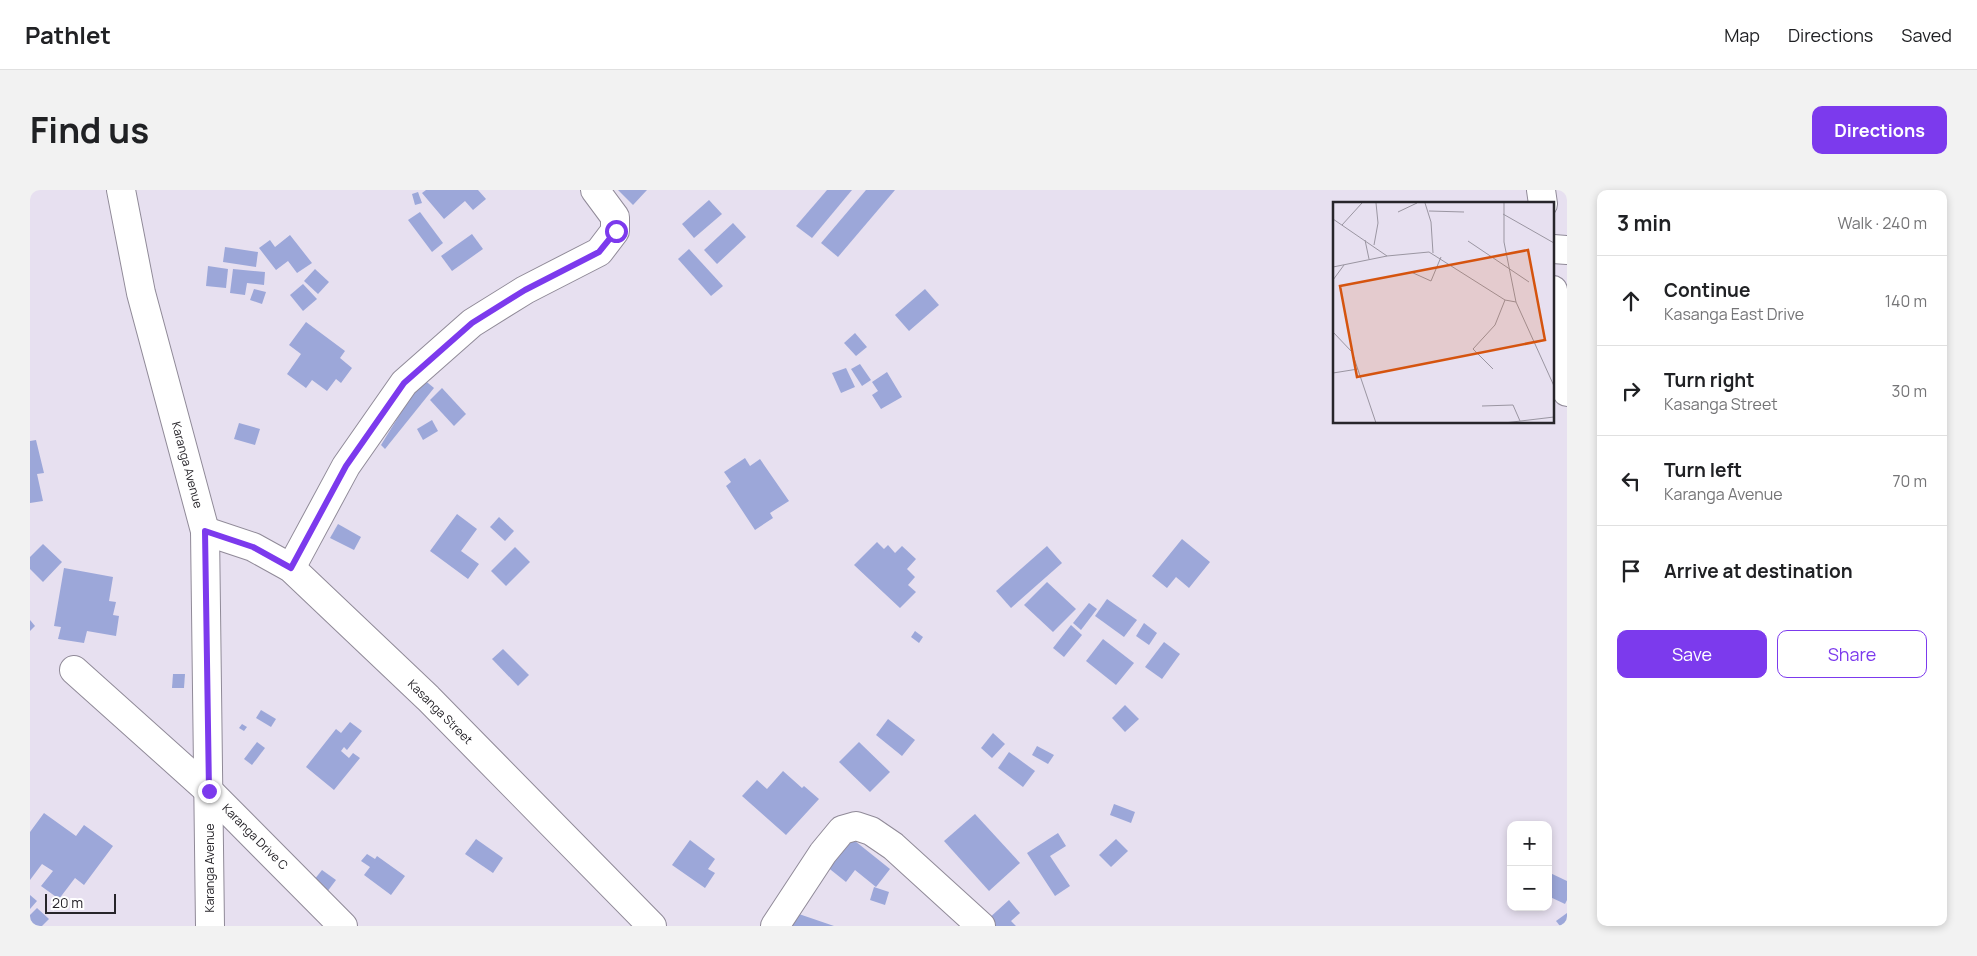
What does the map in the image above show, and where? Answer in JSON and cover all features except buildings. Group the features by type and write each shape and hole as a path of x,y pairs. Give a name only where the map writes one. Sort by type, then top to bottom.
{"street":[{"name":"Karanga Avenue","path":"122,190 141,292 205,531 210,926"},
{"path":"291,568 346,466 404,383 472,323 525,290 599,252 616,231 615,217 595,190"},
{"path":"1554,249 1567,250"},
{"path":"1554,300 1567,392"},
{"name":"Kasanga Street","path":"205,531 253,547 291,568 428,698 652,926"},
{"name":"Karanga Drive C","path":"74,670 209,791 343,926"},
{"path":"775,926 823,853 842,830 856,826 871,830 893,846 981,926"}],"route":[{"path":"209,791 205,531 253,547 291,568 346,466 404,383 472,323 525,290 599,252 616,231"}]}
